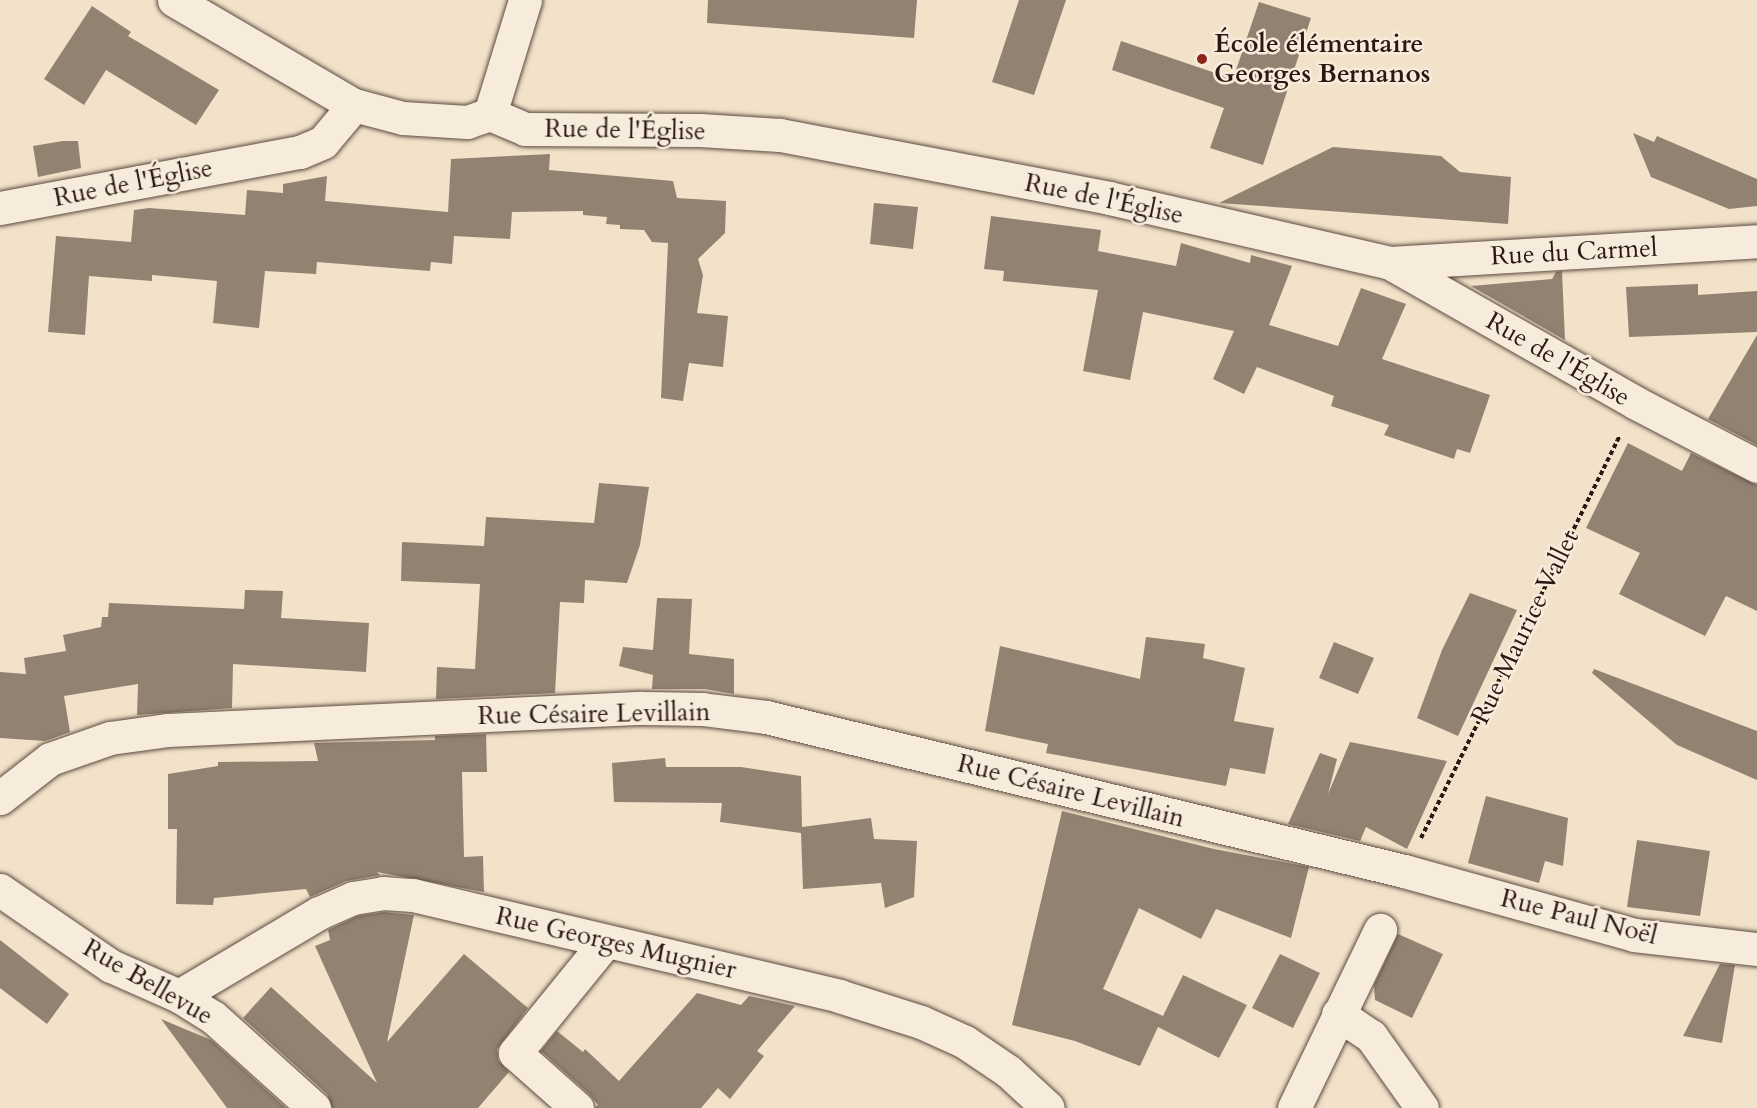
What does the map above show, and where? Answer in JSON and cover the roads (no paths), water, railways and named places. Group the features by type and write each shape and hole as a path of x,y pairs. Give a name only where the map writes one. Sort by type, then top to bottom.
{"street":[{"path":"177,1 354,105 403,118 467,122 490,114 525,0"},
{"name":"Rue de l'Église","path":"0,208 300,152 323,142 354,105"},
{"name":"Rue de l'Église","path":"490,114 525,129 700,130 780,135 1109,198 1390,263 1636,403 1757,466"},
{"name":"Rue du Carmel","path":"1390,263 1757,241"},
{"name":"Rue Césaire Levillain","path":"0,798 27,774 70,751 110,738 168,730 629,709 702,709 766,717 1404,871"},
{"name":"Rue Paul Noël","path":"1404,871 1634,935 1757,949"},
{"name":"Rue Bellevue","path":"0,890 111,966 179,996 213,1017 314,1108"},
{"name":"Rue Georges Mugnier","path":"179,996 319,913 353,898 383,893 413,895 839,996 921,1022 965,1042 1008,1071 1048,1108"},
{"path":"1294,1108 1380,930"},
{"path":"577,1108 515,1053 606,941"},
{"path":"1338,1014 1371,1036 1422,1108"}],"place":[{"name":"École élémentaire Georges Bernanos","path":"1202,59"}]}
